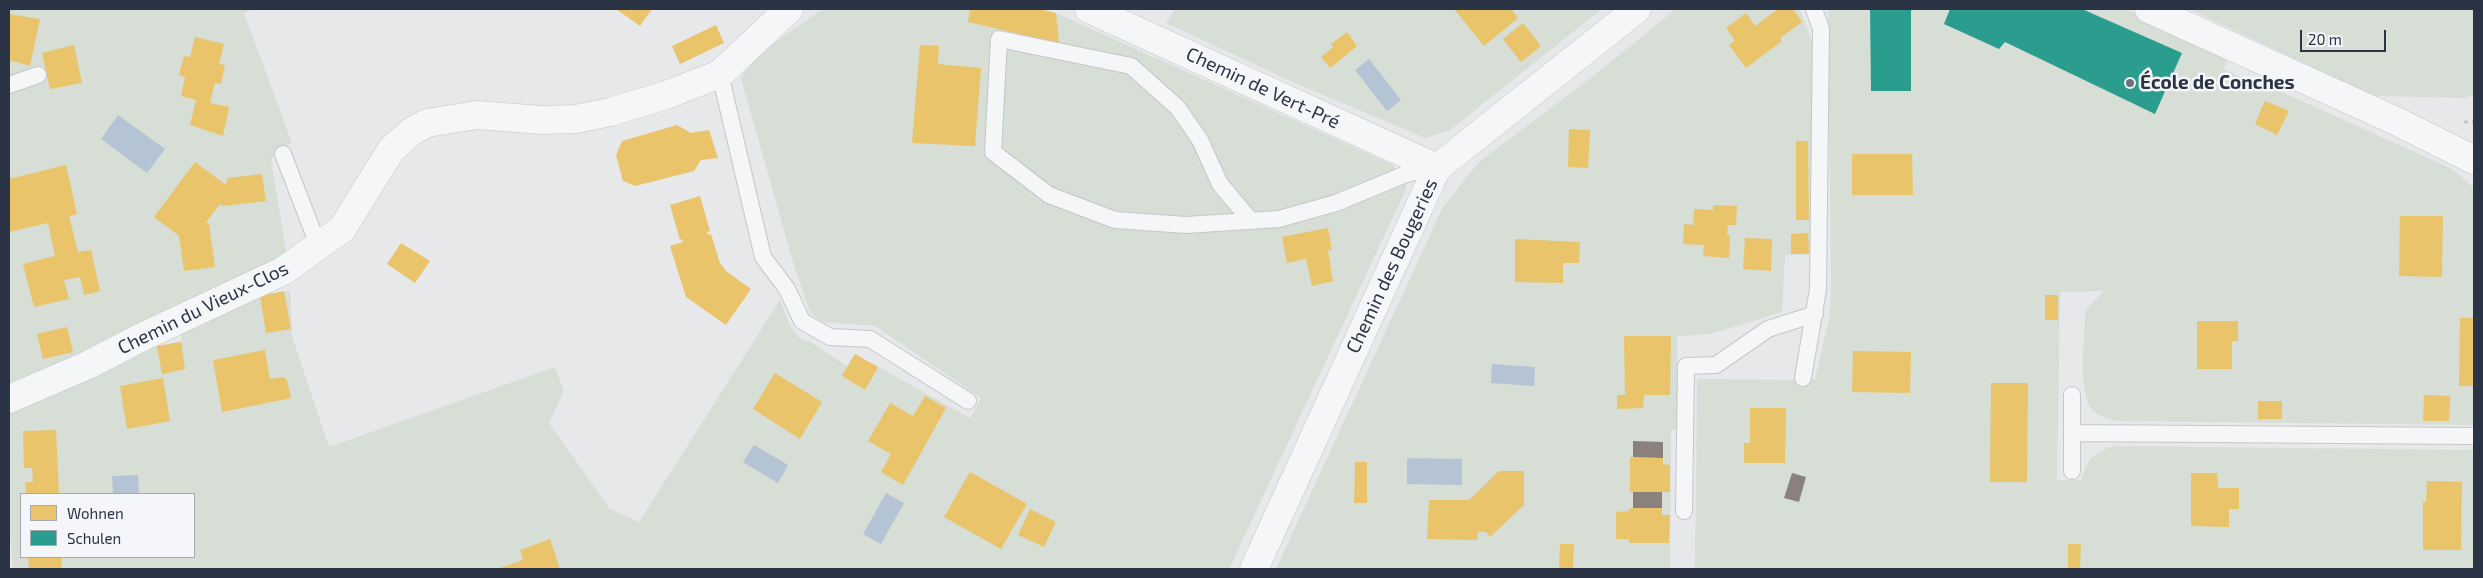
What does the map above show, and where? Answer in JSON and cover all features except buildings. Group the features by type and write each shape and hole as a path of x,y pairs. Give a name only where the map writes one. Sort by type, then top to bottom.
{"street":[{"name":"Chemin du Vieux-Clos","path":"9,399 88,365 142,337 284,270 342,229 391,150 411,132 427,123 477,115 542,120 576,119 620,109 666,95 720,74 789,9"},
{"name":"Chemin de Vert-Pré","path":"1089,9 1438,168"},
{"name":"Chemin des Bougeries","path":"1254,569 1438,168 1637,9"},
{"path":"2149,9 2396,121 2474,160"}],"lane":[{"path":"1803,378 1818,289 1821,29 1814,9"},
{"path":"1251,221 1220,184 1200,140 1178,108 1131,66 1000,38 992,152 1049,195 1115,220 1186,225 1251,221 1279,219 1336,203 1406,174 1438,168"},
{"path":"720,74 763,257 787,289 802,321 830,337 870,339 968,401"},
{"path":"9,84 38,75"},
{"path":"283,154 318,245"},
{"path":"1684,511 1686,366 1716,365 1768,329 1815,314"},
{"path":"2072,395 2072,471"},
{"path":"2072,433 2474,436"}],"shaded area":[{"path":"9,9 255,9 244,13 292,143 276,150 271,160 287,257 140,327 9,384"},
{"path":"823,9 1039,9 1056,13 1393,165 1407,187 1229,569 13,569 9,517 9,407 156,342 158,346 182,341 181,330 258,296 290,291 292,336 329,447 555,367 564,391 549,423 610,509 639,522 780,300 789,324 799,338 811,342 847,366 855,354 970,418 981,398 875,326 823,322 810,312 794,266 741,78 758,54"},
{"path":"1175,9 1602,9 1450,130 1425,138 1293,82 1166,23"},
{"path":"1676,9 1800,9 1812,42 1813,254 1785,255 1782,312 1710,334 1677,336 1678,430 1671,430 1670,569 1276,569 1443,207 1479,162 1592,77"},
{"path":"1828,9 2126,9 2228,57 2224,69 2256,84 2262,83 2452,169 2474,188 2474,422 2472,425 2117,421 2106,418 2095,413 2090,407 2086,398 2083,374 2085,311 2104,291 2060,292 2057,480 2082,480 2086,466 2092,457 2114,446 2472,450 2474,453 2474,569 1695,569 1697,379 1815,380 1830,315 1831,289"},
{"path":"2189,9 2474,9 2474,95 2464,98 2374,96"}],"water":[{"path":"1369,59 1401,100 1387,111 1355,70"},
{"path":"118,115 165,149 147,173 101,139"},
{"path":"1492,364 1535,367 1534,386 1491,383"},
{"path":"754,445 788,465 778,483 743,462"},
{"path":"1407,458 1462,459 1462,485 1407,484"},
{"path":"138,475 139,493 113,493 112,476"},
{"path":"886,493 904,503 881,544 863,534"}],"place":[{"name":"École de Conches","path":"2130,83"}]}
